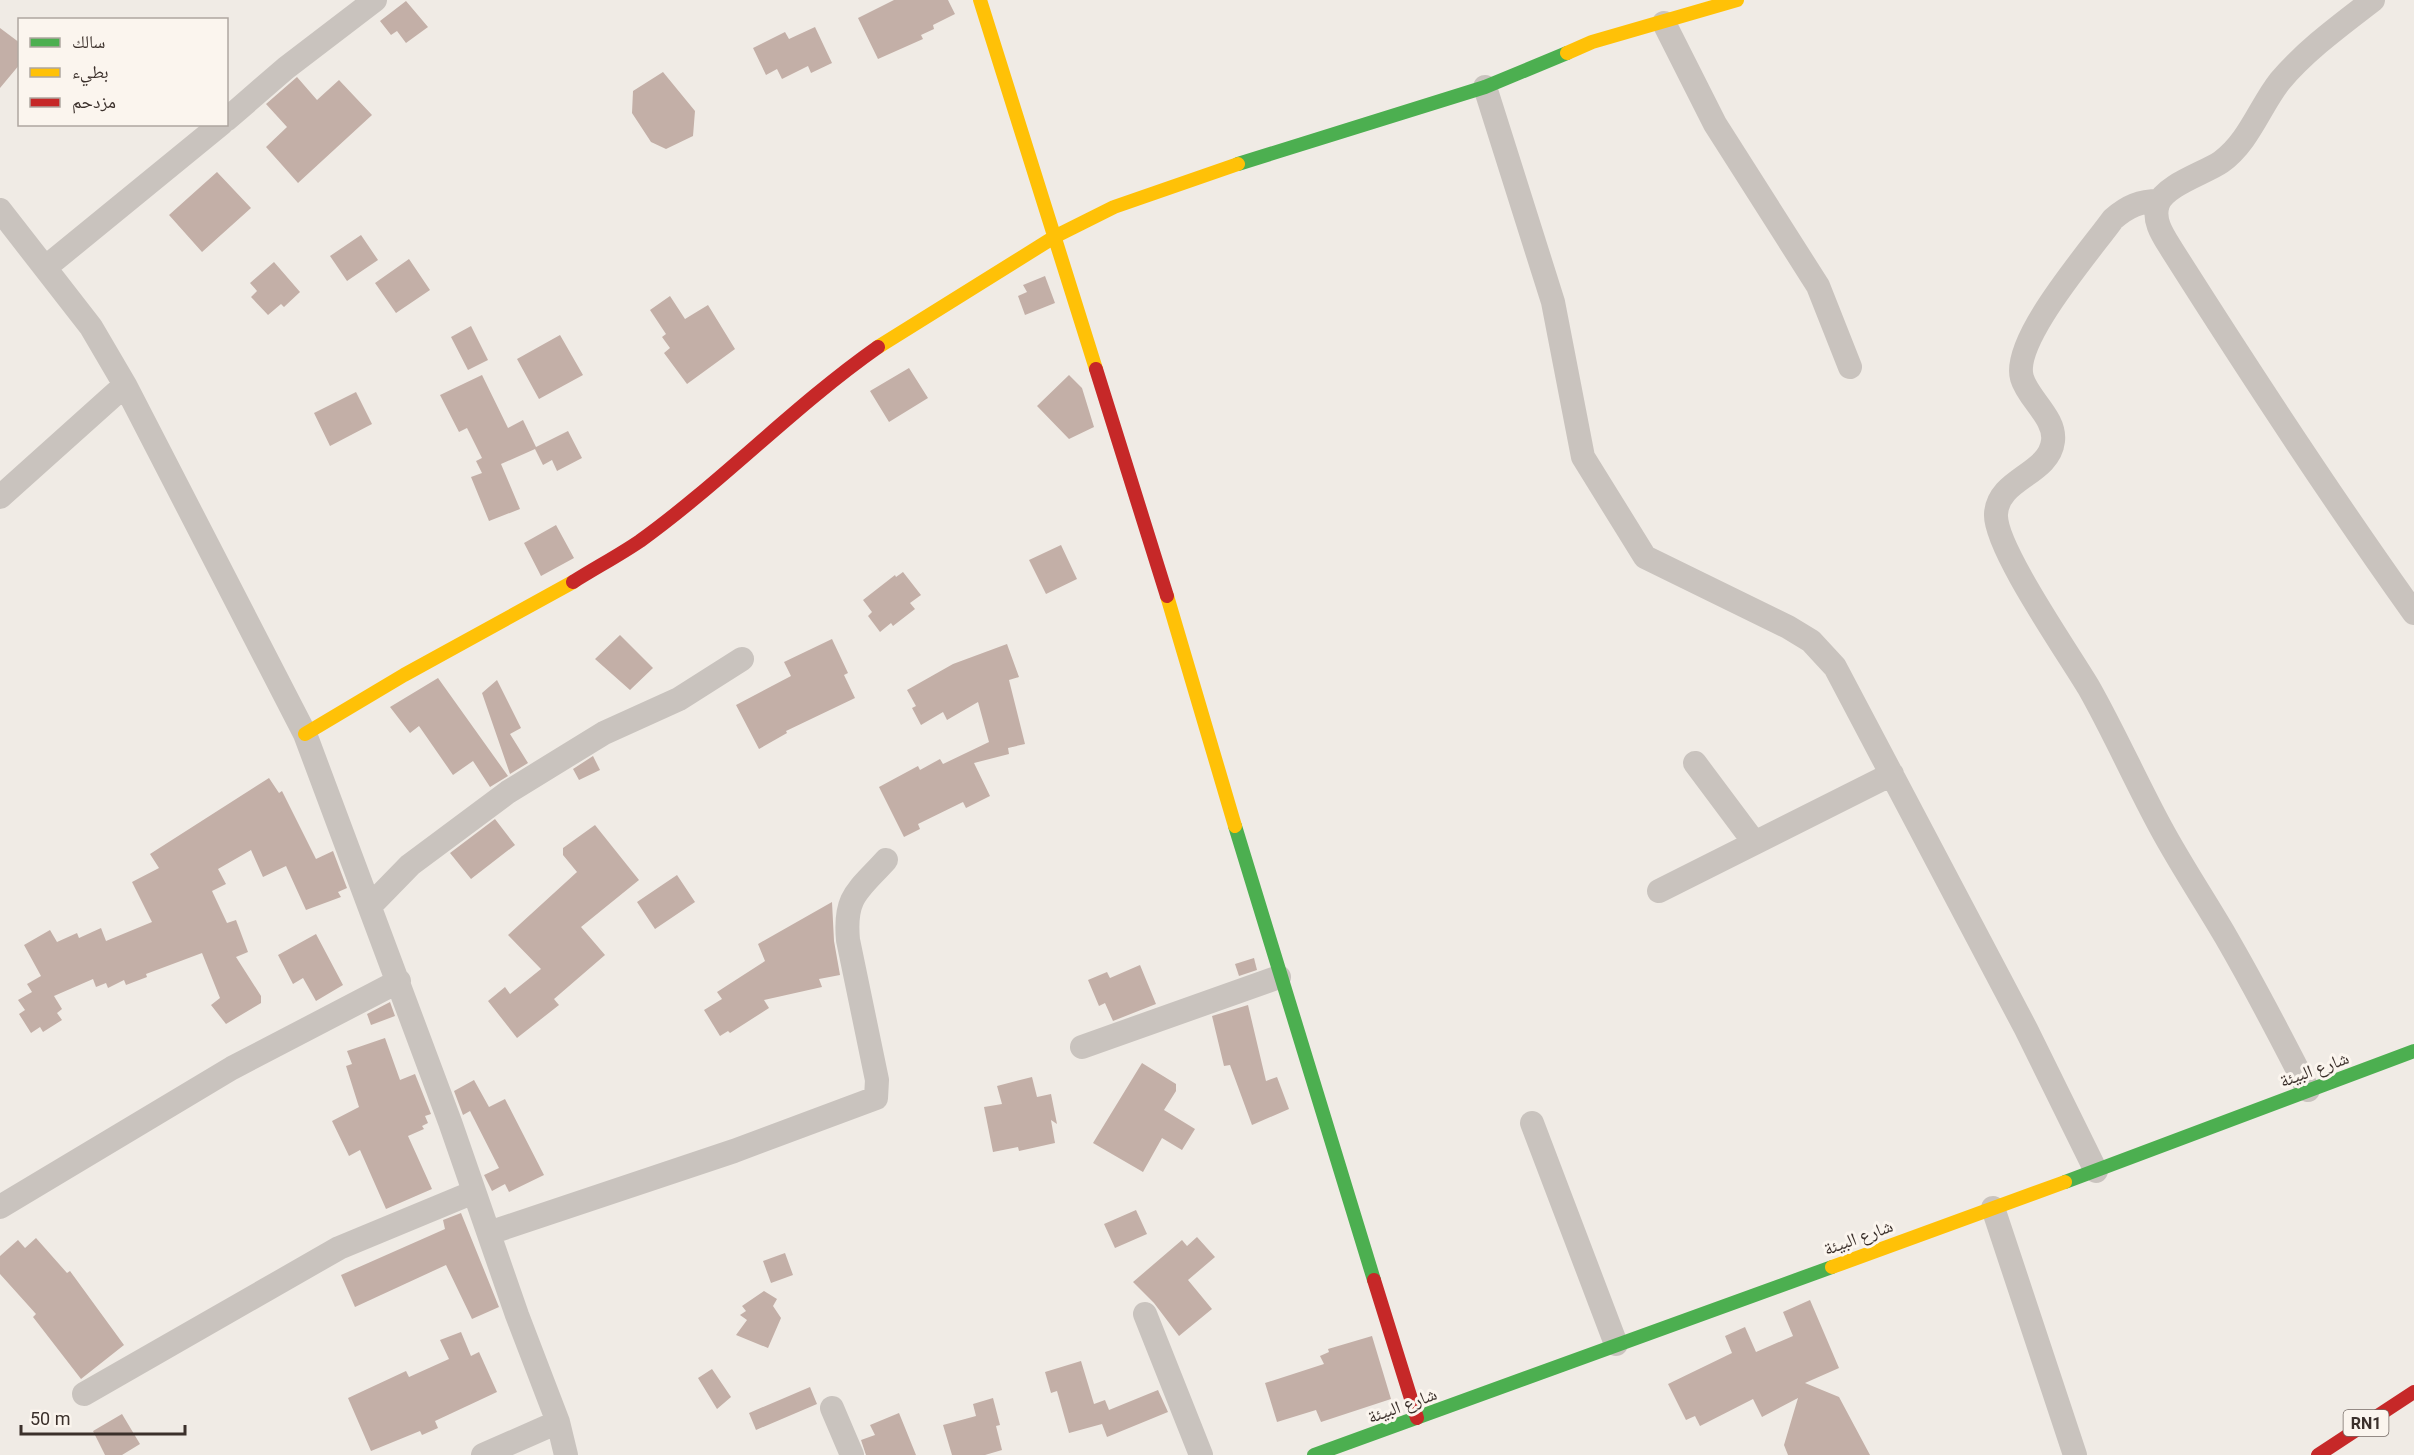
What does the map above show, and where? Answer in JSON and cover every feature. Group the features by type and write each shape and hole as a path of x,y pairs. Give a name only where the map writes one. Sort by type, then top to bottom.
{"street":[{"path":"228,118 286,68 375,0"},
{"path":"980,0 1173,611 1279,977 1417,1418"},
{"path":"305,734 405,675 565,587 639,540 714,482 834,378 902,330 1056,236 1114,207 1174,184 1485,87 1592,42 1737,0"},
{"path":"2373,0 2338,27 2280,81 2251,128 2222,161 2167,192 2159,201 2156,213 2159,229 2330,496 2414,613"},
{"path":"1664,23 1715,124 1818,286 1850,367"},
{"path":"1485,87 1553,302 1583,457 1645,557 1788,627 1824,652 1835,666 2026,1029 2096,1171"},
{"path":"46,267 219,126"},
{"path":"2159,201 2134,204 2113,219 2034,327 2019,362 2020,373 2024,384 2051,427 2054,439 2044,458 2008,488 1999,500 1996,514 1997,528 2014,563 2090,689 2162,829 2227,939 2308,1090"},
{"path":"0,210 91,327 125,385 305,734 399,981 558,1422 566,1455"},
{"path":"0,497 125,385"},
{"path":"371,905 410,865 508,792 604,733 679,699 742,659"},
{"path":"1695,763 1754,842"},
{"path":"1659,891 1892,774"},
{"path":"489,1233 723,1155 876,1098 877,1080 848,940 846,918 847,908 853,898 886,860"},
{"path":"1082,1047 1279,977"},
{"path":"0,1207 232,1068 399,981"},
{"name":"شارع البيئة","path":"1314,1455 2096,1171 2414,1052"},
{"path":"1532,1123 1616,1344"},
{"path":"84,1394 339,1248 474,1192"},
{"path":"1993,1208 2075,1455"},
{"path":"1144,1314 1201,1455"},
{"name":"RN1","path":"2318,1455 2414,1392"},
{"path":"832,1408 852,1455"},
{"path":"483,1455 558,1422"}],"building":[{"path":"894,0 948,0 955,14 933,25 934,29 921,35 923,39 878,59 858,18"},
{"path":"406,1 428,27 406,43 397,31 391,35 380,21"},
{"path":"815,27 832,63 811,73 808,66 782,79 777,69 766,75 753,48 785,32 789,39"},
{"path":"0,28 18,42 18,66 0,88"},
{"path":"663,72 695,111 693,136 666,149 651,142 632,113 633,91"},
{"path":"297,77 317,100 339,80 372,115 298,183 266,147 287,127 266,104"},
{"path":"217,172 251,208 202,252 169,215"},
{"path":"361,235 378,260 347,281 330,256"},
{"path":"409,259 430,290 396,313 375,283"},
{"path":"274,262 300,292 284,307 281,304 268,315 251,297 257,291 250,283"},
{"path":"1045,276 1055,303 1025,315 1018,296 1027,292 1023,285"},
{"path":"670,296 685,319 708,305 735,349 687,384 664,353 670,348 662,337 666,334 650,310"},
{"path":"471,326 488,360 468,370 451,337"},
{"path":"560,335 583,375 539,399 517,359"},
{"path":"909,368 928,398 889,422 870,391"},
{"path":"482,375 508,428 523,420 536,447 568,431 582,458 557,471 552,460 543,465 535,449 501,464 520,509 489,521 471,477 482,473 476,461 482,458 467,428 459,432 440,395"},
{"path":"1069,375 1082,388 1094,427 1069,439 1037,406"},
{"path":"356,392 372,424 330,446 314,413"},
{"path":"556,525 574,558 541,576 524,543"},
{"path":"1061,545 1077,579 1046,594 1029,560"},
{"path":"903,572 921,595 910,603 915,609 893,626 891,623 880,632 868,616 872,612 863,600 895,575 896,577"},
{"path":"620,635 653,668 630,690 595,659"},
{"path":"832,639 848,673 844,675 855,698 786,731 787,733 759,749 736,705 791,676 784,662"},
{"path":"1007,644 1019,677 1009,680 1025,744 1008,748 1009,754 974,763 990,796 966,808 963,802 918,824 920,829 904,837 879,787 918,766 920,770 940,759 943,764 989,742 978,702 947,720 943,712 921,725 912,708 916,706 907,690 953,664"},
{"path":"438,678 508,776 490,787 473,761 453,775 419,726 410,733 390,707"},
{"path":"497,680 521,728 510,734 528,763 510,774 482,693"},
{"path":"593,756 600,770 579,780 573,769"},
{"path":"269,778 279,793 282,791 316,859 333,851 347,888 338,892 341,897 306,910 286,866 263,877 251,850 218,869 226,884 212,891 227,923 236,920 248,952 236,957 261,996 261,1003 226,1024 211,1005 220,998 202,953 146,974 147,977 126,985 124,980 108,988 106,983 96,987 93,979 54,996 62,1009 57,1013 62,1020 43,1032 40,1027 31,1033 19,1014 25,1010 18,1000 32,992 27,984 41,976 24,945 50,930 57,942 77,933 79,938 101,928 106,941 152,922 132,882 159,868 150,854"},
{"path":"495,819 515,845 471,879 450,853"},
{"path":"595,825 639,880 581,927 605,955 554,999 559,1005 517,1038 488,1001 505,987 510,994 541,969 508,935 577,872 563,855 563,848"},
{"path":"677,875 695,902 655,929 637,902"},
{"path":"832,902 834,941 840,975 819,979 822,987 764,1000 769,1008 730,1033 728,1031 720,1036 704,1010 722,999 717,992 765,961 758,944"},
{"path":"316,934 343,985 316,1001 303,978 293,984 278,955"},
{"path":"1254,958 1257,970 1239,976 1235,964"},
{"path":"1140,965 1156,1004 1113,1021 1105,1003 1099,1006 1088,980 1107,972 1110,978"},
{"path":"390,1002 395,1016 371,1025 367,1014"},
{"path":"1248,1005 1266,1081 1277,1077 1289,1109 1252,1125 1230,1065 1224,1066 1212,1016"},
{"path":"385,1038 400,1080 415,1074 431,1114 425,1116 428,1123 422,1126 424,1129 408,1136 432,1189 386,1209 360,1150 349,1156 332,1121 359,1107 346,1066 352,1064 347,1051"},
{"path":"1142,1063 1176,1084 1176,1091 1164,1110 1195,1129 1182,1150 1162,1138 1143,1172 1093,1143"},
{"path":"1032,1077 1037,1097 1051,1094 1057,1124 1051,1120 1055,1143 1019,1151 1018,1147 993,1152 984,1107 1002,1104 997,1086"},
{"path":"474,1080 489,1107 505,1099 544,1175 509,1192 505,1184 492,1191 484,1175 499,1168 470,1111 463,1115 454,1091"},
{"path":"1136,1210 1147,1234 1115,1248 1104,1224"},
{"path":"461,1213 499,1307 472,1319 446,1265 355,1307 341,1275 445,1229 443,1220"},
{"path":"1197,1237 1215,1257 1188,1280 1212,1309 1179,1336 1154,1303 1133,1282 1182,1240 1187,1246"},
{"path":"36,1238 67,1273 70,1271 124,1345 81,1379 33,1317 36,1314 0,1274 0,1256 18,1240 25,1248"},
{"path":"785,1253 793,1275 771,1283 763,1261"},
{"path":"764,1291 777,1299 773,1306 781,1318 768,1348 736,1335 747,1320 740,1315 746,1311 742,1306"},
{"path":"1810,1300 1839,1368 1805,1383 1839,1397 1870,1455 1788,1455 1784,1445 1798,1398 1762,1417 1753,1399 1700,1426 1695,1416 1686,1420 1668,1384 1732,1353 1725,1336 1745,1327 1756,1352 1793,1336 1783,1312"},
{"path":"461,1332 471,1356 479,1352 497,1392 435,1421 438,1428 422,1435 420,1431 371,1451 348,1398 406,1371 409,1377 449,1359 440,1340"},
{"path":"1372,1336 1391,1399 1321,1422 1316,1410 1277,1422 1265,1383 1324,1364 1320,1356 1329,1352 1328,1349"},
{"path":"1081,1361 1094,1404 1105,1400 1109,1410 1158,1390 1168,1412 1107,1437 1102,1424 1069,1433 1057,1391 1051,1393 1045,1372"},
{"path":"712,1369 731,1397 717,1409 698,1378"},
{"path":"810,1387 817,1404 756,1430 749,1413"},
{"path":"993,1398 1000,1425 996,1426 1002,1450 985,1455 952,1455 943,1425 976,1416 973,1404"},
{"path":"899,1413 916,1455 866,1455 861,1440 875,1435 870,1425"},
{"path":"122,1414 140,1444 122,1455 105,1455 93,1431"}],"traffic: fast":[{"path":"1238,164 1485,87 1567,53"},
{"path":"1235,826 1374,1280"},
{"path":"2065,1182 2414,1051"},
{"path":"1314,1455 1832,1267"}],"traffic: slow":[{"path":"980,0 1096,369"},
{"path":"1567,53 1592,42 1737,0"},
{"path":"878,347 1056,236 1114,207 1238,164"},
{"path":"305,734 404,675 573,582"},
{"path":"1167,596 1235,826"},
{"path":"1832,1267 2065,1182"}],"traffic: jam":[{"path":"573,582 640,541 671,518 817,394 878,347"},
{"path":"1096,369 1167,596"},
{"path":"1374,1280 1417,1418"},
{"path":"2318,1455 2414,1392"}]}
